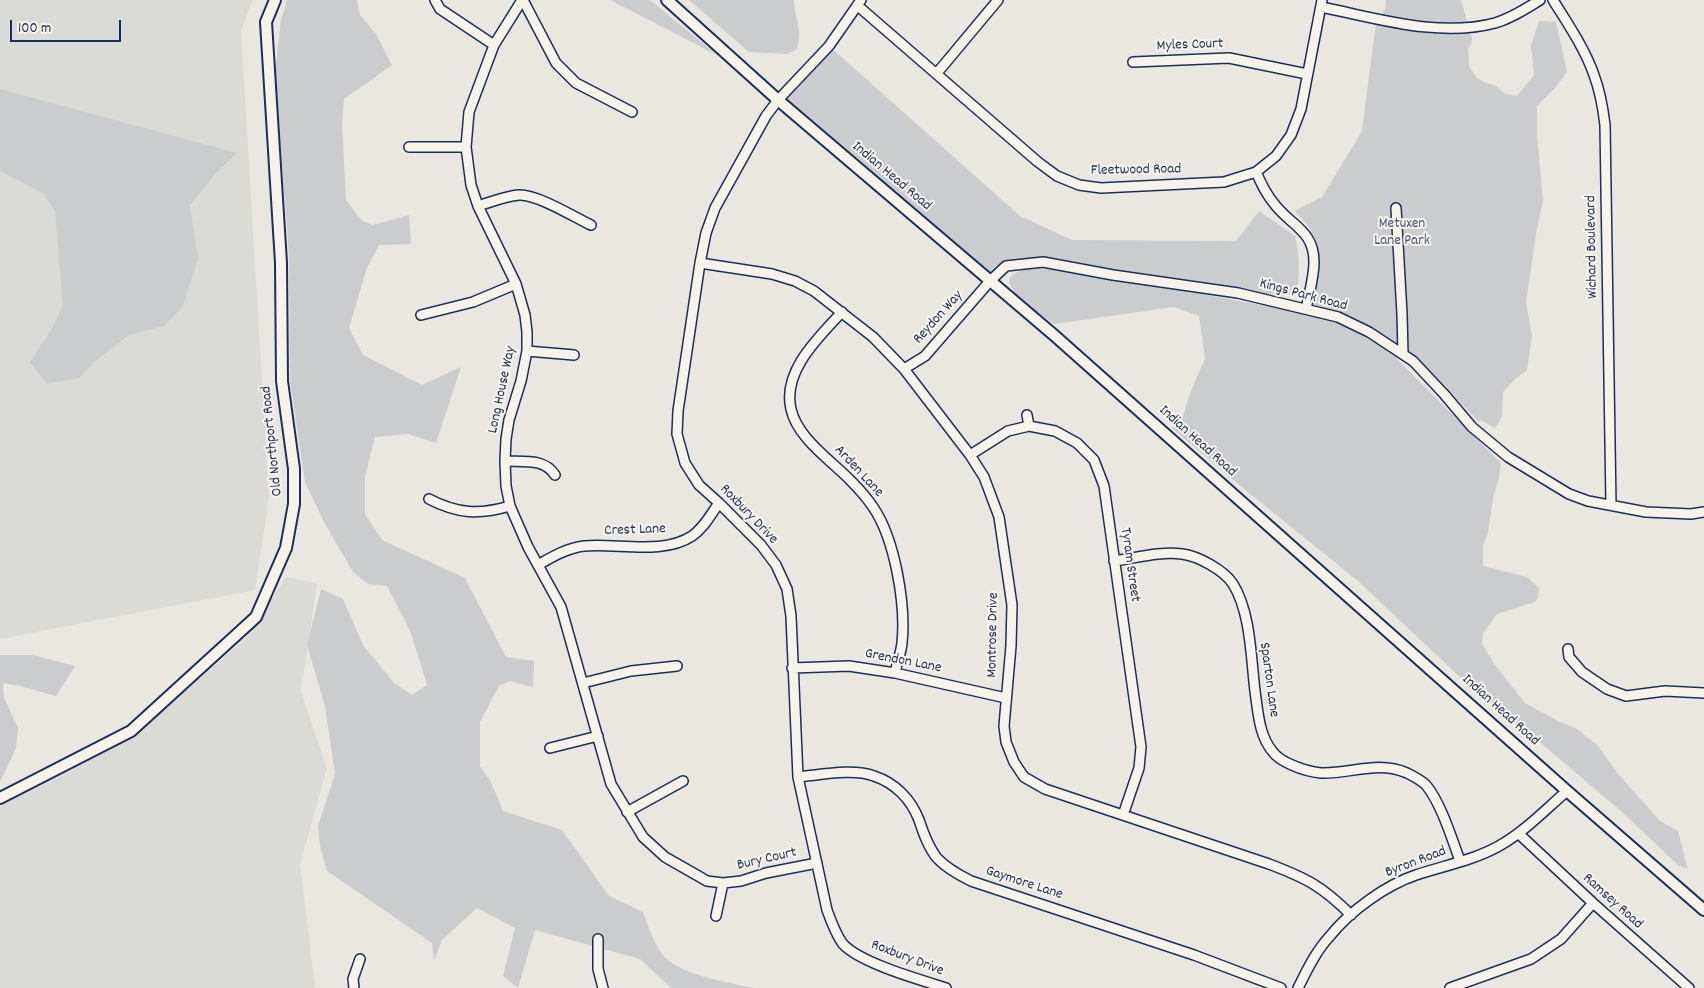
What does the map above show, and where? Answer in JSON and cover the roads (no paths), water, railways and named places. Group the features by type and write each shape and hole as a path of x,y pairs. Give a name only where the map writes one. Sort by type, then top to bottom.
{"main road":[{"name":"Old Northport Road","path":"0,798 131,731 256,617 286,548 294,504 294,469 282,380 281,263 266,22 275,0"},
{"name":"Indian Head Road","path":"667,0 778,100 1055,336 1567,791 1704,910"}],"street":[{"path":"435,0 440,9 494,45"},
{"path":"522,0 556,63 576,83 632,112"},
{"name":"Long House Way","path":"522,0 494,45 469,112 466,147 471,185 478,206 516,284 525,315 527,351 521,381 509,420 505,461 506,486 510,506 528,547 561,607 611,784 642,836 665,857 707,881 723,883"},
{"path":"936,72 998,0"},
{"path":"1322,3 1427,28 1452,28 1496,22 1520,13 1540,0"},
{"name":"Wichard Boulevard","path":"1553,0 1587,59 1594,75 1601,96 1605,125 1612,505"},
{"name":"Roxbury Drive","path":"859,3 829,46 778,100 766,116 715,208 706,233 700,262 678,411 677,434 685,462 699,486 761,545 776,565 787,590 791,616 798,777 827,910 844,945 883,967 946,988"},
{"name":"Fleetwood Road","path":"859,3 1038,162 1057,176 1079,185 1101,188 1224,182 1256,172 1276,156 1291,135 1301,109 1322,3"},
{"name":"Myles Court","path":"1133,62 1229,58 1307,74"},
{"path":"409,147 466,147"},
{"path":"1256,172 1265,192 1277,208 1299,226 1312,244 1314,262 1306,309"},
{"path":"478,206 521,195 537,199 591,225"},
{"path":"1396,208 1403,354"},
{"name":"Montrose Drive","path":"700,262 772,274 795,281 814,291 873,337 904,369 970,454 984,477 999,517 1012,605 1011,646 1004,726 1006,742 1014,762 1024,777 1045,789 1303,877 1333,897 1351,915"},
{"name":"Kings Park Road","path":"990,281 1006,266 1043,262 1113,275 1238,293 1338,317 1369,332 1413,361 1438,387 1472,428 1508,457 1569,494 1588,501 1646,512 1691,514 1704,512"},
{"name":"Reydon Way","path":"904,369 925,356 990,281"},
{"path":"421,315 473,302 516,284"},
{"name":"Arden Lane","path":"842,312 816,341 796,370 791,387 790,409 799,428 852,481 874,508 887,535 898,579 903,618 902,645 895,673"},
{"path":"527,351 574,355"},
{"path":"1027,415 1029,426"},
{"name":"Tyram Street","path":"970,454 1008,431 1029,426 1055,431 1077,442 1094,460 1104,486 1140,747 1140,768 1123,815"},
{"path":"505,461 542,463 550,468 555,475"},
{"path":"429,499 446,508 470,513 494,511 510,506"},
{"name":"Crest Lane","path":"538,565 565,551 582,546 658,546 677,543 693,536 719,504"},
{"name":"Sparton Lane","path":"1114,561 1162,554 1181,554 1201,559 1233,583 1242,603 1246,621 1258,717 1263,736 1273,753 1286,763 1302,770 1321,773 1379,767 1396,768 1411,775 1425,785 1435,801 1450,832 1460,861"},
{"path":"1568,649 1569,657 1582,672 1607,690 1616,693 1626,696 1665,691 1704,693"},
{"path":"584,683 631,671 676,666"},
{"name":"Grendon Lane","path":"792,668 848,666 895,673 1006,698"},
{"path":"550,748 598,736"},
{"name":"Gaymore Lane","path":"798,777 853,773 873,776 893,786 909,800 936,857 953,872 971,881 1194,955 1281,988"},
{"path":"627,812 684,781"},
{"name":"Byron Road","path":"1298,988 1314,958 1329,936 1351,915 1381,892 1413,876 1498,847 1518,834 1567,791"},
{"name":"Ramsey Road","path":"1518,834 1690,988"},
{"name":"Bury Court","path":"723,883 740,881 766,873 817,863"},
{"path":"716,916 723,883"},
{"path":"1450,988 1531,959 1561,939 1593,903"},
{"path":"598,939 598,969 603,988"},
{"path":"354,988 353,979 360,959"}],"park label":[{"name":"Metuxen Lane Park","path":"1402,234"}]}
